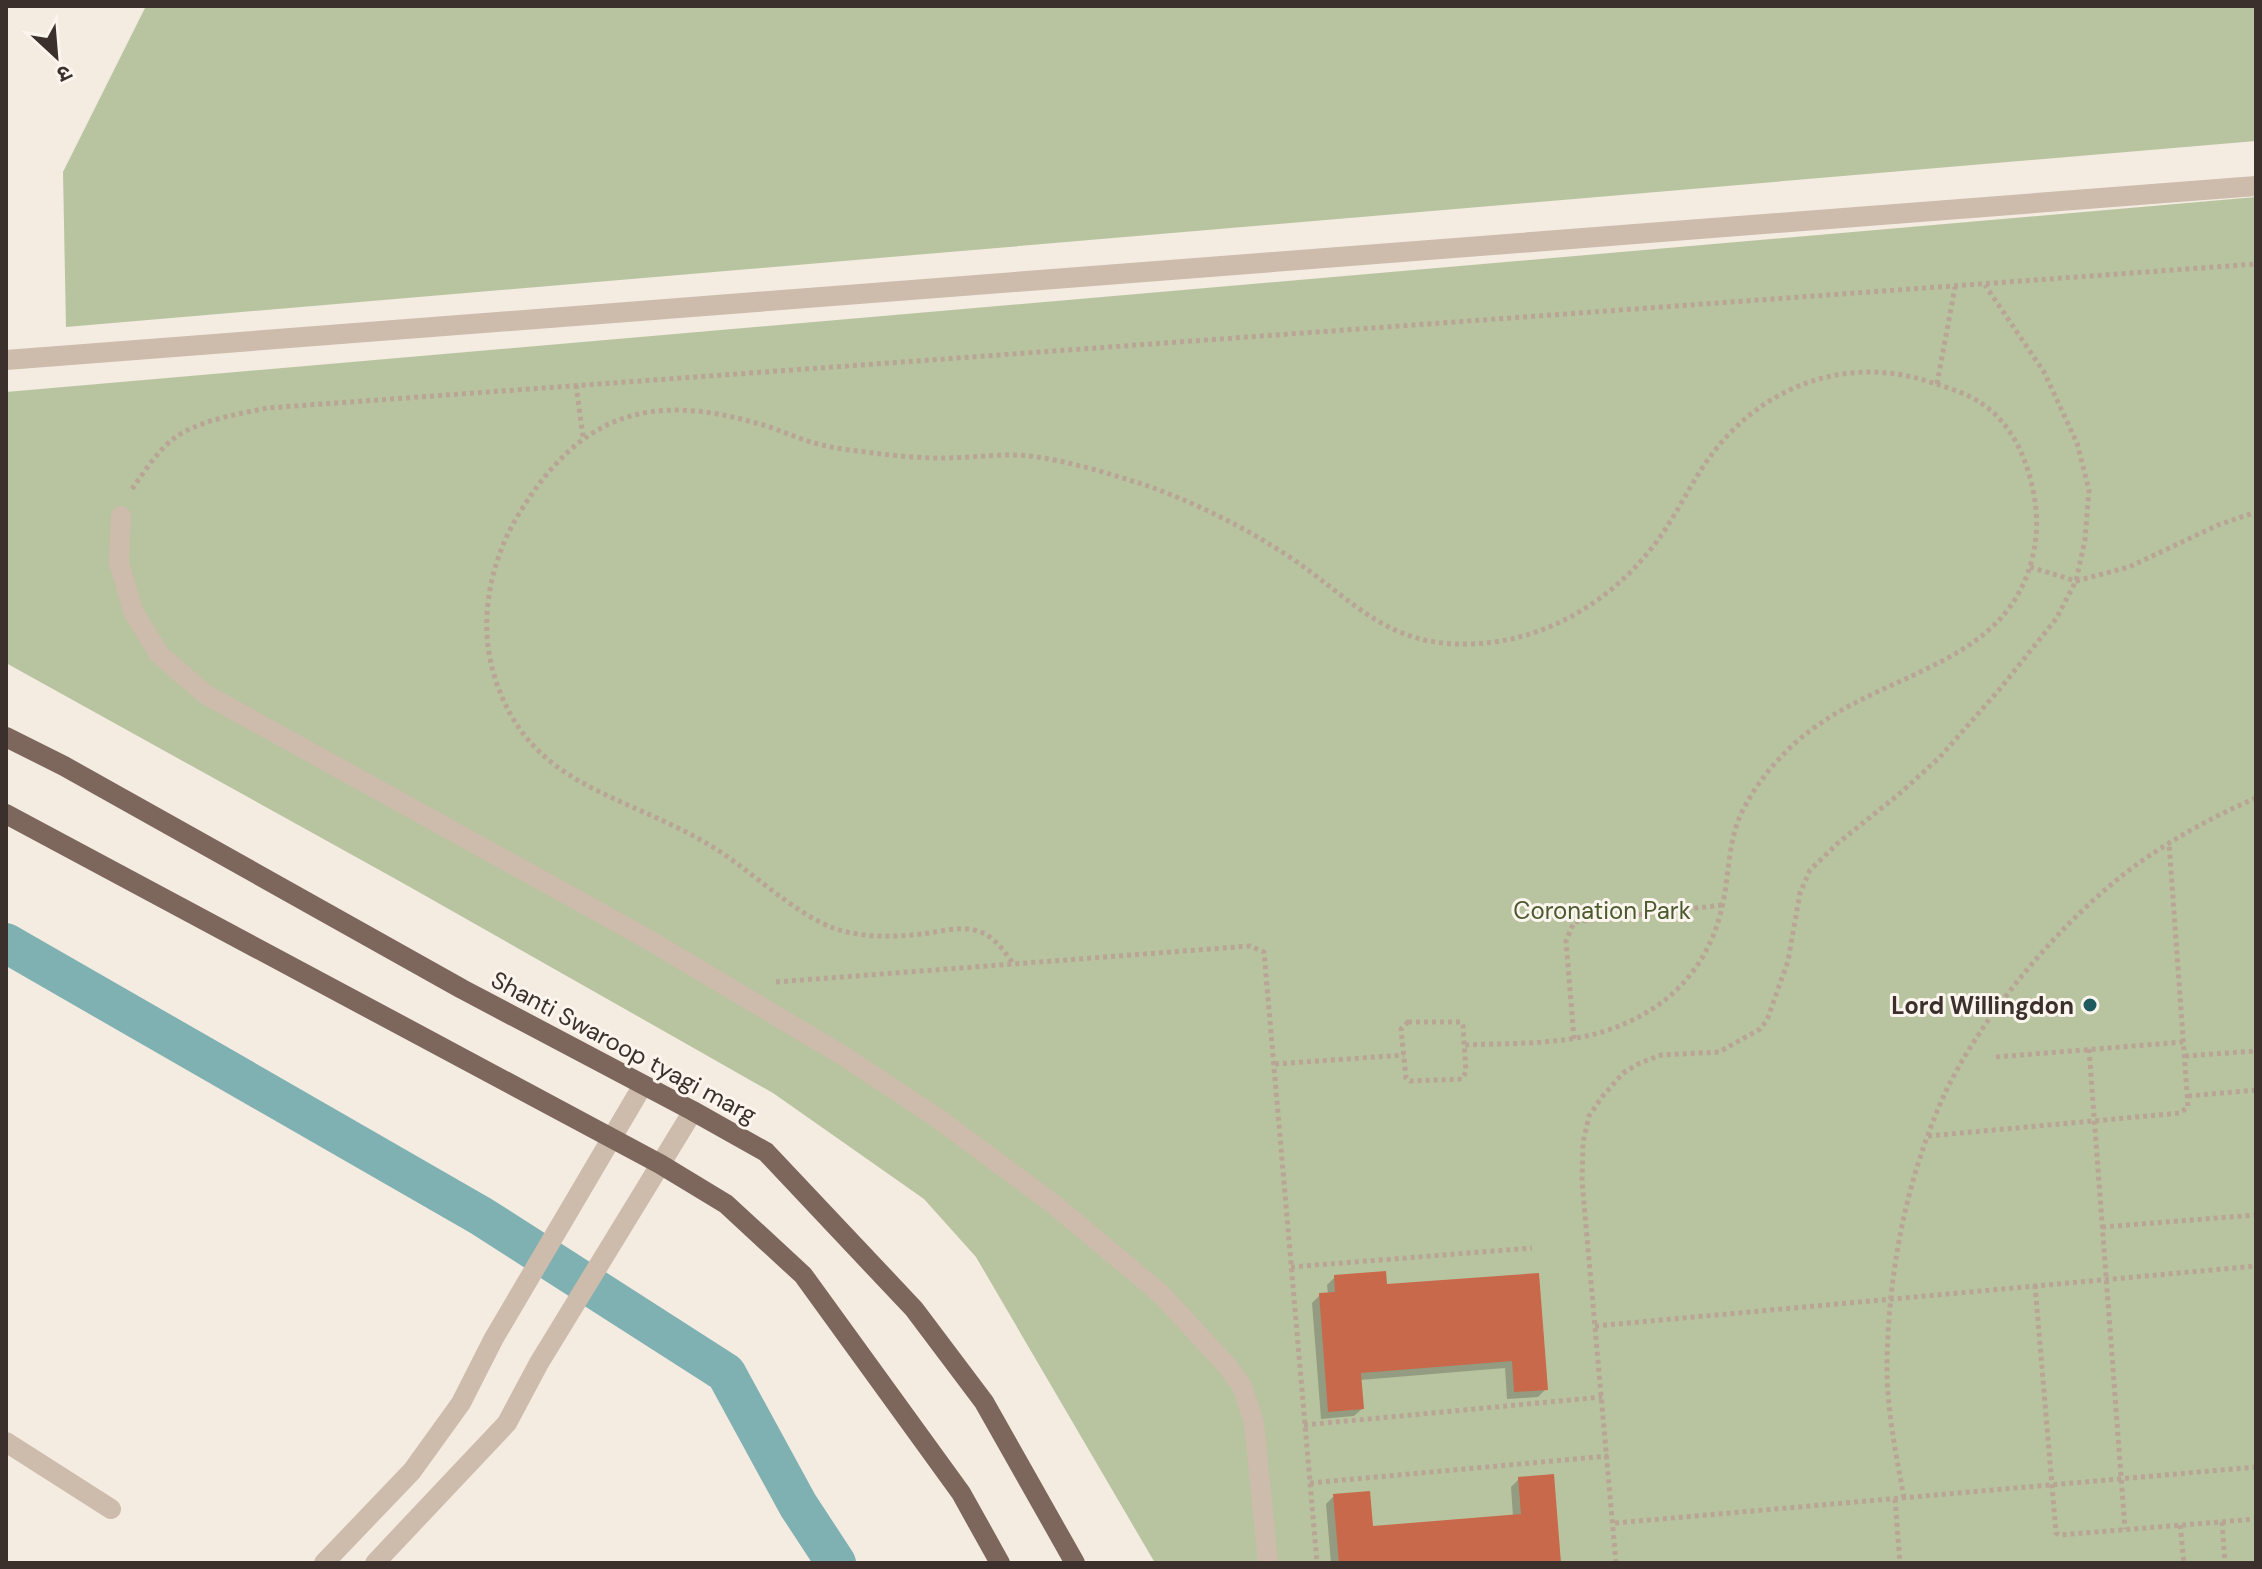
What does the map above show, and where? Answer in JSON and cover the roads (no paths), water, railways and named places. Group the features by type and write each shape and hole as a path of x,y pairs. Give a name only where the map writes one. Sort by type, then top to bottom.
{"main road":[{"name":"Shanti Swaroop tyagi marg","path":"6,737 78,774 462,989 766,1152 914,1309 984,1402 1075,1563"},
{"path":"6,814 660,1164 726,1204 803,1275 961,1493 1000,1563"}],"street":[{"path":"6,360 2256,186"},
{"path":"121,516 119,563 133,611 159,654 205,694 429,815 842,1055 936,1117 1052,1203 1161,1294 1229,1368 1248,1398 1254,1423 1268,1563"},
{"path":"324,1563 407,1477 461,1403 494,1338 643,1085"},
{"path":"375,1563 507,1423 539,1363 693,1111"},
{"path":"6,1442 111,1509"},
{"path":"407,1477 433,1500"}],"waterway":[{"path":"6,943 481,1216 726,1373 798,1505 836,1563"}],"place":[{"name":"Lord Willingdon","path":"2090,1005"}],"park label":[{"name":"Coronation Park","path":"1602,910"}]}
